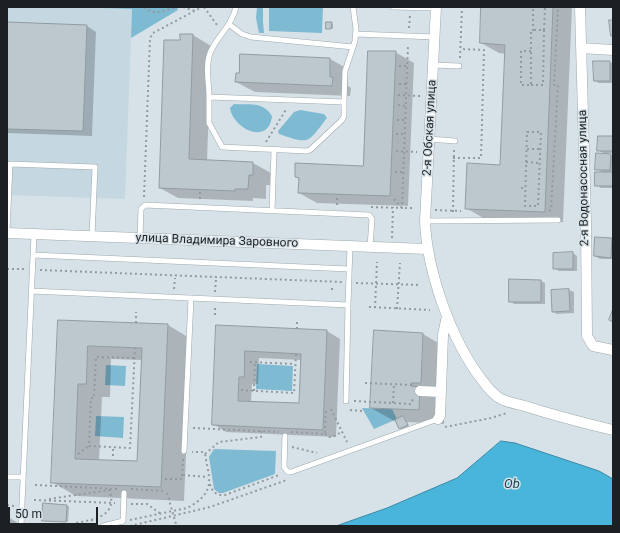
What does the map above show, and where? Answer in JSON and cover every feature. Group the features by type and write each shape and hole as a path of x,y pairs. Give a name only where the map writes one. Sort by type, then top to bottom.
{"street":[{"name":"2-я Водонасосная улица","path":"580,7 586,222 587,336 593,346 613,350"},
{"name":"2-я Обская улица","path":"436,8 425,221 428,249 440,297 461,347 475,371 488,388 501,399 550,414 613,430"},
{"path":"581,48 613,50"},
{"name":"улица Владимира Заровного","path":"7,233 428,249"},
{"path":"440,423 443,335 448,316"},
{"path":"415,392 441,392"}],"lane":[{"path":"236,7 230,25 216,41 210,54 208,65 210,97 209,123 222,147 306,151 310,150 342,120 344,116 346,71 356,34 353,7"},
{"path":"393,7 436,8"},
{"path":"230,25 242,34 251,36 353,47"},
{"path":"356,34 435,37"},
{"path":"433,65 459,66"},
{"path":"210,97 344,102"},
{"path":"429,139 455,141"},
{"path":"272,211 274,150"},
{"path":"7,233 8,164 94,167 92,236"},
{"path":"140,238 141,208 144,206 272,211 369,215 372,219 370,247"},
{"path":"425,221 558,220"},
{"path":"21,526 34,234"},
{"path":"346,401 350,246"},
{"path":"32,255 349,269"},
{"path":"31,291 348,305"},
{"path":"184,451 191,298"},
{"path":"284,434 284,467 288,472 440,423"},
{"path":"7,477 23,477"},
{"path":"103,526 123,521 124,491"}],"path":[{"path":"144,7 148,11 155,13 176,7"},
{"path":"183,7 194,11"},
{"path":"144,206 150,38 153,33 203,7 223,33"},
{"path":"459,66 462,7"},
{"path":"530,85 533,7"},
{"path":"531,51 521,51 521,85 543,85 545,7"},
{"path":"544,213 550,210 558,85 554,85 558,7"},
{"path":"402,208 410,8"},
{"path":"533,30 544,30"},
{"path":"453,158 481,158 484,50 461,49"},
{"path":"400,66 408,66"},
{"path":"399,84 407,84"},
{"path":"398,95 431,97"},
{"path":"261,149 292,100"},
{"path":"398,106 406,106"},
{"path":"397,120 405,120"},
{"path":"527,132 541,132 538,206 525,206 527,149 527,132"},
{"path":"396,134 405,134"},
{"path":"453,220 453,158 455,141"},
{"path":"527,149 540,149"},
{"path":"396,151 429,152"},
{"path":"526,162 540,163"},
{"path":"395,172 403,172"},
{"path":"520,188 526,188"},
{"path":"200,192 200,201"},
{"path":"337,197 337,205 344,206"},
{"path":"394,199 402,208"},
{"path":"365,206 468,211"},
{"path":"391,247 393,207"},
{"path":"375,308 377,262"},
{"path":"397,309 400,263"},
{"path":"7,269 420,285"},
{"path":"174,290 175,278"},
{"path":"215,293 216,279"},
{"path":"332,285 332,290"},
{"path":"214,315 215,304"},
{"path":"369,307 431,310 434,314"},
{"path":"136,312 136,323"},
{"path":"297,318 297,329"},
{"path":"78,454 89,446 130,448 135,348"},
{"path":"241,390 294,393 296,354"},
{"path":"89,446 92,398 94,398 96,357 134,358"},
{"path":"250,362 295,364"},
{"path":"254,391 255,362"},
{"path":"365,382 410,384 409,388 415,392 412,404 370,402"},
{"path":"393,403 394,384"},
{"path":"440,423 465,424 491,418 526,406"},
{"path":"325,434 326,409"},
{"path":"331,409 350,447"},
{"path":"350,410 362,411"},
{"path":"185,428 261,431 284,434"},
{"path":"205,454 219,442 261,437 261,431"},
{"path":"290,432 325,434 328,437 332,437 342,432"},
{"path":"113,447 113,456"},
{"path":"285,447 299,448 315,452 329,459"},
{"path":"183,476 184,451 202,452 205,454"},
{"path":"205,454 209,483 213,492 216,494 225,495 288,472"},
{"path":"165,478 181,479 183,476 208,477"},
{"path":"129,526 210,508 289,479"},
{"path":"123,521 136,520 186,508 195,504 203,496 209,483"},
{"path":"35,485 124,491"},
{"path":"44,500 110,489"},
{"path":"73,526 75,523 96,519 110,509 110,489"},
{"path":"131,489 166,492 176,524"},
{"path":"34,500 147,504 162,514"},
{"path":"91,526 92,520"}],"shaded area":[{"path":"7,7 132,9 125,199 7,195"},
{"path":"67,7 177,7 178,10 131,38 132,9"},
{"path":"257,7 263,7 264,33 259,33 256,18"},
{"path":"269,7 323,7 322,33 269,31"},
{"path":"234,104 256,105 265,108 272,116 269,125 265,130 258,132 244,128 233,116 230,108"},
{"path":"300,110 324,114 327,118 316,133 308,140 297,140 279,134 278,131 294,112"},
{"path":"257,364 293,366 292,391 256,389"},
{"path":"106,365 126,366 125,386 105,385"},
{"path":"362,408 392,409 397,419 374,429"},
{"path":"96,416 124,417 123,438 95,436"},
{"path":"214,449 276,451 275,474 223,493 219,493 214,489 209,457"}],"water":[{"name":"Ob","path":"501,441 515,443 599,471 613,479 613,526 336,526 387,508 457,478"}],"building":[{"path":"481,7 553,7 545,212 465,209 467,163 500,165 505,45 480,43"},
{"path":"609,20 613,20 613,36 611,36"},
{"path":"7,22 87,25 83,131 7,129"},
{"path":"326,22 332,22 331,29 326,29"},
{"path":"180,34 193,34 189,159 253,162 253,175 249,175 248,189 235,189 235,191 159,188 164,40 180,40"},
{"path":"368,51 396,51 390,196 298,193 299,178 295,177 295,163 363,166"},
{"path":"240,54 330,58 330,77 333,77 332,86 235,82 236,73 239,73"},
{"path":"593,61 610,61 610,81 594,81"},
{"path":"598,136 613,136 613,151 597,151"},
{"path":"596,153 611,154 610,170 595,170"},
{"path":"595,172 613,172 613,186 595,186"},
{"path":"595,237 612,238 611,258 594,256"},
{"path":"573,252 573,269 553,269 553,253"},
{"path":"509,279 541,280 541,302 509,302"},
{"path":"569,289 570,311 552,312 551,290"},
{"path":"613,309 613,322 609,320"},
{"path":"58,320 168,324 161,487 51,483","holes":["88,346 142,348 137,461 75,459 78,384 86,384"]},
{"path":"216,325 327,330 323,430 212,425","holes":["245,351 301,354 299,403 238,401 239,377 244,377"]},
{"path":"374,330 423,333 421,383 411,383 411,386 420,387 419,410 370,408"},
{"path":"403,416 408,425 399,429 395,420"},
{"path":"43,503 67,505 66,522 42,521"}]}
